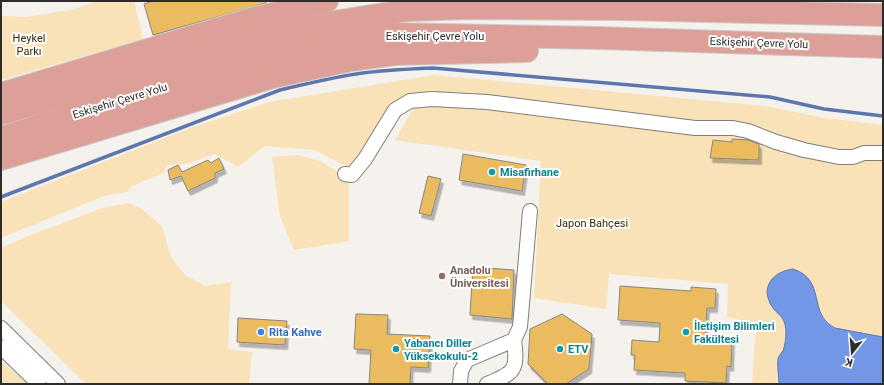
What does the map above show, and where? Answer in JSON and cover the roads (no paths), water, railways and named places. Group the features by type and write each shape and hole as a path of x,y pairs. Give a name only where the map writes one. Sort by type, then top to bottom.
{"highway":[{"path":"1,94 206,32 327,1"},
{"path":"522,1 618,9"},
{"name":"Eskişehir Çevre Yolu","path":"1,114 245,41 348,20 409,10 472,8 618,9 883,15"},
{"name":"Eskişehir Çevre Yolu","path":"1,138 232,67 318,45 389,34 598,38 883,47"},
{"path":"1,159 273,77 351,60 395,54 793,44"}],"street":[{"path":"345,174 352,175 365,159 395,110 410,101 432,99 487,102 695,128 734,128 748,131 776,142 804,150 839,157 853,157 864,153 883,153"},
{"path":"487,384 511,372 515,365 516,356 514,340 522,322 530,211"},
{"path":"1,328 58,384"},
{"path":"460,384 461,371 467,360 514,340"},
{"path":"1,347 39,384"}],"water":[{"path":"793,269 803,274 810,281 814,289 821,314 827,322 835,328 883,337 883,384 779,384 778,359 783,351 786,334 785,326 784,321 770,303 767,290 771,280 775,276 786,270"}],"waterway":[{"path":"1,197 280,90 337,77 384,71 433,68 770,97 824,109 883,116"}],"place":[{"name":"Misafirhane","path":"492,172"},
{"name":"Anadolu Üniversitesi","path":"442,276"},
{"name":"Rita Kahve","path":"261,332"},
{"name":"İletişim Bilimleri Fakültesi","path":"686,332"},
{"name":"Yabancı Diller Yüksekokulu-2","path":"396,349"},
{"name":"ETV","path":"560,349"}],"park label":[{"name":"Heykel Parkı","path":"29,44"},
{"name":"Japon Bahçesi","path":"592,223"}]}
